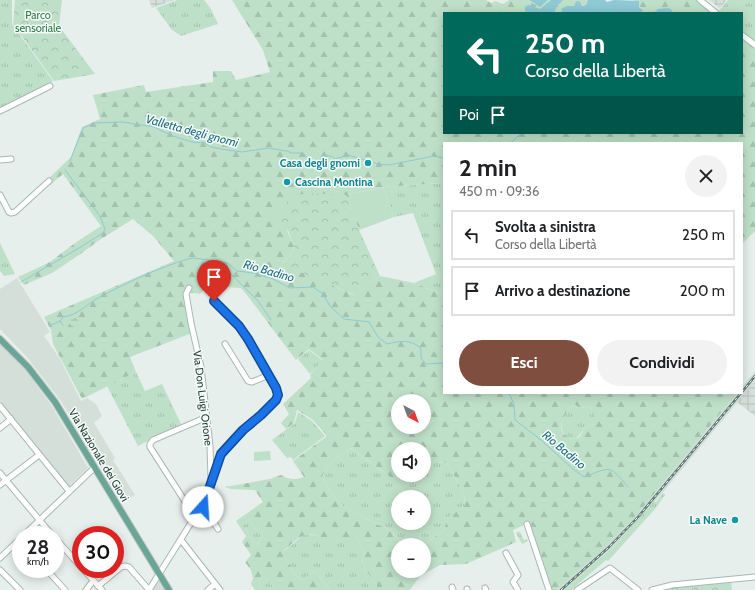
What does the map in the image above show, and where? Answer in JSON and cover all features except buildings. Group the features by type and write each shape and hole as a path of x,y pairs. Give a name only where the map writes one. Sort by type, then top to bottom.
{"main road":[{"name":"Via Nazionale dei Giovi","path":"0,339 19,357 55,402 169,590"}],"street":[{"path":"700,0 715,12"},
{"path":"743,36 755,45"},
{"path":"0,111 50,86"},
{"path":"0,160 12,158"},
{"path":"0,195 10,212 15,212 49,181"},
{"name":"Via Don Luigi Orione","path":"189,288 186,294 201,367 211,457 211,484"},
{"path":"90,578 100,588 121,567 125,566 128,567 149,590 202,505 221,454 243,430 276,400 278,395 276,388 248,339 239,326 214,301"},
{"path":"225,344 248,381 252,382 269,375"},
{"path":"0,406 69,491"},
{"path":"195,517 150,447 150,444 153,440 207,417"},
{"path":"0,428 11,419"},
{"path":"0,485 39,455"},
{"path":"33,526 94,468"},
{"path":"0,472 44,526"},
{"path":"202,505 218,529"},
{"path":"527,524 549,590"},
{"path":"181,540 220,590"},
{"path":"0,558 12,547"},
{"path":"64,548 72,557"},
{"path":"506,554 518,575 513,582 518,590"},
{"path":"577,590 610,568 638,590"},
{"path":"0,570 20,590"},
{"path":"652,590 666,586 755,577"},
{"path":"54,578 65,590"},
{"path":"86,590 93,581"},
{"path":"208,590 215,584"},
{"path":"665,590 692,584"}],"shaded area":[{"path":"149,0 174,0 152,8"},
{"path":"709,0 727,0 720,8"},
{"path":"17,278 50,332 44,336 60,359 81,401 87,398 96,404 102,416 94,423 115,458 113,460 135,495 122,503 61,401 26,356 0,329 0,289"},
{"path":"0,344 25,369 53,408 88,468 69,486 0,401"},
{"path":"755,371 755,381 655,502 654,501 621,539 605,554 564,590 557,590 601,550 736,394 743,394 743,386"},
{"path":"755,381 755,416 737,402"},
{"path":"160,574 169,590 153,590 151,588"}],"green space":[{"path":"0,0 12,0 12,24 53,81 0,108"},
{"name":"Parco sensoriale","path":"15,0 62,0 59,26 95,74 54,81 13,24"},
{"path":"177,0 204,0 211,9 218,24 181,36 172,30 156,8"},
{"path":"232,0 486,0 491,3 495,1 503,4 509,0 529,0 534,4 548,0 588,0 586,5 564,7 561,11 562,12 443,12 443,134 743,134 743,38 755,48 755,231 743,243 743,142 443,142 443,183 383,187 349,194 362,229 359,230 346,195 287,230 294,247 291,255 282,263 354,295 380,276 414,283 443,295 443,394 736,394 634,518 602,550 557,590 552,590 529,523 513,530 516,542 466,564 440,565 431,570 431,540 444,530 447,519 465,505 464,493 447,463 431,461 431,442 391,442 391,478 351,448 330,464 322,477 331,493 343,506 388,529 397,538 391,538 391,578 419,578 410,590 377,590 377,585 362,565 364,552 355,536 333,540 308,534 301,536 288,548 282,551 295,575 302,580 315,571 330,590 276,590 267,579 262,576 259,579 260,590 255,590 251,584 253,579 251,570 245,562 251,555 242,542 246,536 236,521 263,502 255,490 231,489 225,487 270,479 281,475 292,479 304,477 293,461 327,436 313,420 297,410 294,423 286,429 281,423 289,414 283,404 311,378 310,375 323,360 309,349 296,360 241,288 226,287 215,281 200,294 186,292 192,333 130,357 136,372 82,399 53,344 51,330 44,317 174,261 153,236 133,219 52,273 24,285 18,277 50,262 101,226 63,174 50,185 47,180 71,157 82,127 100,119 93,95 144,85 146,92 213,82 213,71 231,71 236,80 270,72 263,50","holes":["575,405 580,408 591,408 596,420 584,429 579,437 573,439 567,437 561,430 562,422 569,409","245,521 250,522 262,536 258,544 252,540 247,531"]},
{"path":"633,0 697,0 711,12 673,12 669,8 657,12 642,12 643,10"},
{"path":"728,0 755,0 755,41 743,32 743,12 718,12"},
{"path":"443,183 443,295 414,283 436,274 413,213 394,217 383,187"},
{"path":"383,187 394,217 362,229 351,206 349,194"},
{"path":"308,193 346,195 359,230 380,276 355,295 281,264 291,255 294,247 288,230 276,216 292,196"},
{"path":"0,243 15,274 4,276 0,271"},
{"path":"72,318 76,318 78,322 76,326 72,326 70,324 70,320"},
{"path":"309,350 323,361 310,374 298,359"},
{"path":"136,372 145,391 162,384 181,424 138,446 107,386"},
{"path":"574,405 580,408 591,408 595,414 596,421 595,423 586,427 574,439 568,437 564,433 562,423 566,412"},
{"path":"298,412 312,421 325,436 293,460 291,457 287,458 272,440 295,423"},
{"path":"431,415 434,419 431,422"},
{"path":"351,448 391,478 391,482 431,482 431,461 447,463 464,493 465,505 447,519 444,530 431,540 431,538 397,538 388,529 343,506 331,493 322,477 330,464"},
{"path":"270,451 271,460 254,461 254,452"},
{"path":"663,493 665,495 655,509 608,561 606,560 571,590 564,590 613,547"},
{"path":"245,521 250,522 262,536 258,544 252,540 248,534"},
{"path":"519,531 524,540 527,539 528,541 522,544 516,533"},
{"path":"305,534 322,536 332,540 355,536 364,552 362,565 377,585 377,590 330,590 315,571 302,580 295,575 282,551"},
{"path":"262,576 267,579 276,590 260,590 259,579"},
{"path":"731,582 732,590 663,590 679,587"}],"water":[{"path":"529,0 548,0 540,7"},
{"path":"551,0 563,0 557,6 554,12 525,12 525,7 528,5 540,9"},
{"path":"588,0 605,0 607,2 614,0 639,1 639,7 643,10 642,12 561,11 562,8 567,6 576,6 575,4 577,1 580,2 582,6 586,5"},
{"path":"669,8 673,12 655,12 658,9"}],"waterway":[{"name":"Valletta degli gnomi","path":"70,161 83,128 95,123 123,122 154,127 173,136 192,142 205,143 211,147 221,149 242,152 268,148 291,153 303,153 314,163 327,155 335,159 348,155 378,164 389,165 434,156 443,158"},
{"name":"Valletta degli gnomi","path":"512,142 522,134"},
{"path":"21,282 103,233 105,229 100,216 65,170"},
{"name":"Rio Badino","path":"63,325 60,321 63,317 78,312 100,297 154,271 188,259 194,258 214,261"},
{"name":"Rio Badino","path":"220,261 229,264 237,271 254,273 273,279 290,288 313,287 323,294 330,306 344,319 369,322 378,337 387,344 409,342 417,345 421,348 421,358 426,364 443,363"},
{"path":"226,263 229,272 258,301 271,320"},
{"path":"49,326 60,321"},
{"name":"Rio Badino","path":"509,394 514,404 515,420 541,440 573,469 584,477 600,471 613,471 628,487"}],"railway":[{"path":"743,391 755,376"},
{"path":"561,590 609,547 638,517 740,394"}],"place":[{"name":"Casa degli gnomi","path":"368,163"},
{"name":"Cascina Montina","path":"287,182"},
{"name":"La Nave","path":"735,520"}],"route":[{"path":"203,507 202,505 221,454 243,430 276,400 278,395 276,388 248,339 239,326 214,301"}]}
